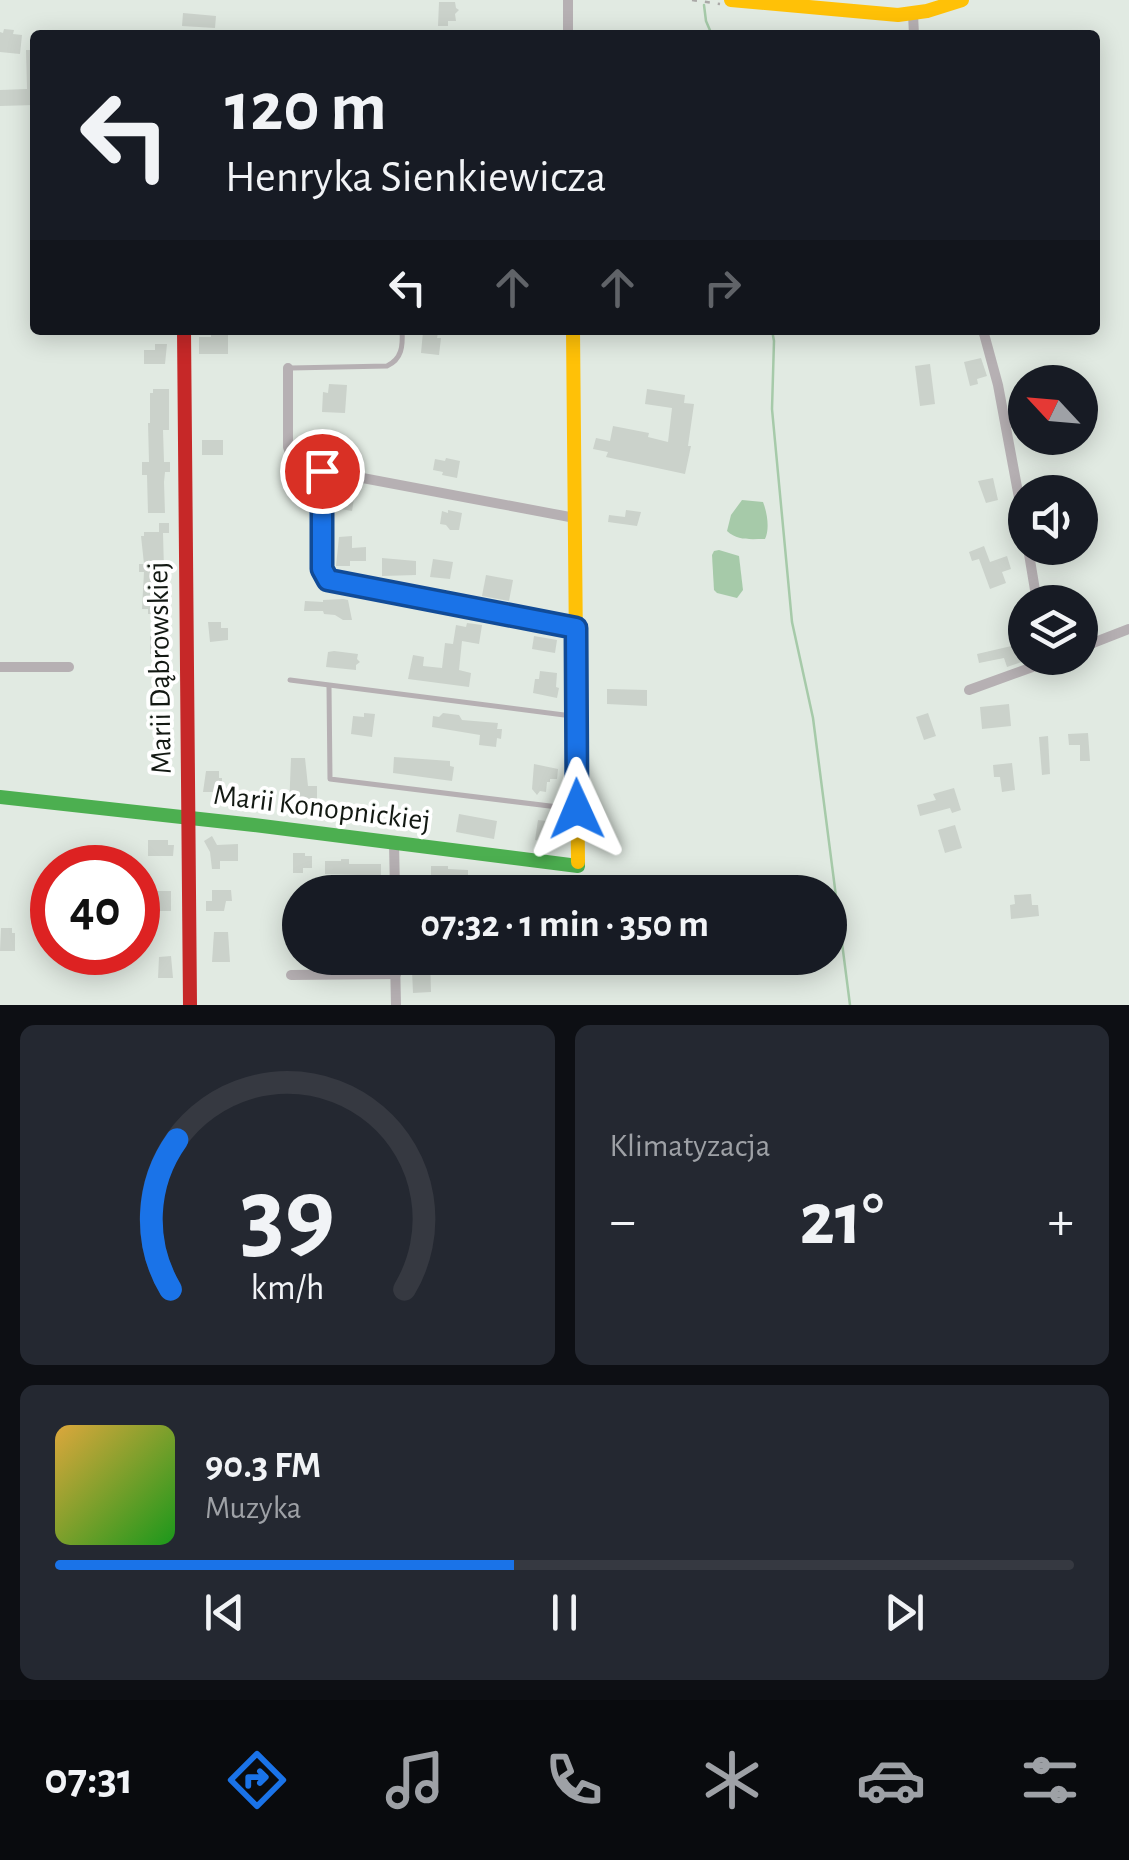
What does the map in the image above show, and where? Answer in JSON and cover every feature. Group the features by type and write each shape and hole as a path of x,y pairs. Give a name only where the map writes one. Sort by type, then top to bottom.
{"street":[{"path":"568,0 568,30"},
{"path":"731,0 883,15 913,14 962,0"},
{"path":"913,14 914,30"},
{"name":"Marii Dąbrowskiej","path":"184,335 190,1005"},
{"path":"573,335 577,809"},
{"path":"984,335 1015,475"},
{"path":"288,368 290,455 298,466 575,518"},
{"path":"1098,641 1129,629"},
{"path":"0,667 69,667"},
{"path":"970,690 1011,675"},
{"name":"Marii Konopnickiej","path":"0,797 578,866 577,809"},
{"path":"394,843 394,875"},
{"path":"396,975 396,1005"}],"lane":[{"path":"288,368 387,366 398,358 402,335"},
{"path":"322,471 322,569 328,580 576,628"},
{"path":"290,680 575,716"},
{"path":"329,686 330,779 577,809"}],"shaded area":[{"path":"742,500 763,502 767,520 765,539 740,538 727,531 731,515"},
{"path":"719,550 739,556 743,590 737,598 714,590 712,555"}],"building":[{"path":"439,2 455,2 459,10 456,21 448,21 448,26 438,26"},
{"path":"183,13 216,16 215,28 182,26"},
{"path":"4,29 22,35 20,54 0,52 0,32"},
{"path":"26,50 30,50 30,105 0,106 0,90 27,89"},
{"path":"228,335 228,354 199,354 199,337"},
{"path":"423,335 441,338 439,355 421,353"},
{"path":"155,344 167,344 165,364 144,364 144,350 155,350"},
{"path":"981,358 987,376 970,386 964,362"},
{"path":"930,364 935,404 920,406 915,366"},
{"path":"329,384 347,385 345,413 322,412 323,392 328,393"},
{"path":"153,389 169,389 169,430 163,430 164,462 170,462 164,482 165,513 148,513 147,475 142,475 142,462 149,462 148,423"},
{"path":"647,389 685,395 684,403 694,404 685,474 606,457 608,452 593,449 596,438 610,441 613,426 649,433 648,437 668,442 672,408 645,404"},
{"path":"321,433 335,433 340,455 322,458"},
{"path":"202,440 223,440 223,455 202,455"},
{"path":"435,459 460,461 457,478 433,470"},
{"path":"993,478 998,500 986,503 978,481"},
{"path":"337,489 355,493 352,511 334,508"},
{"path":"626,510 641,512 637,526 608,522 609,515 625,517"},
{"path":"442,511 462,513 459,530 440,524"},
{"path":"159,523 169,523 169,533 163,533 161,593 169,593 170,603 163,603 163,614 148,614 148,609 142,609 141,536 144,532 159,532"},
{"path":"352,536 352,548 366,547 366,561 336,566 339,537"},
{"path":"984,546 990,562 1007,556 1011,569 1002,572 1006,583 990,589 979,559 972,561 969,552"},
{"path":"382,558 416,561 416,575 382,576"},
{"path":"433,559 453,562 450,579 430,577"},
{"path":"486,575 513,580 509,601 482,596"},
{"path":"348,600 352,620 323,611 304,611 305,601"},
{"path":"208,622 221,622 221,628 228,628 228,640 210,642"},
{"path":"467,623 482,625 479,644 462,641 459,670 471,673 469,687 408,679 413,655 424,657 423,666 442,668 445,643 453,644 456,625 466,627"},
{"path":"154,630 165,630 167,654 150,654"},
{"path":"534,636 557,640 555,653 532,649"},
{"path":"1008,647 1008,667 1004,658 979,663 977,654"},
{"path":"328,652 358,654 356,670 326,667"},
{"path":"540,671 557,673 557,698 533,693"},
{"path":"607,689 647,690 647,706 607,704"},
{"path":"1009,704 1011,726 982,729 980,707"},
{"path":"364,713 375,714 372,737 351,734 353,716 364,717"},
{"path":"928,713 936,736 924,740 916,717"},
{"path":"459,715 462,720 498,723 501,739 497,738 496,747 479,745 480,735 432,727 433,716"},
{"path":"1088,733 1090,761 1080,761 1080,745 1069,745 1068,734"},
{"path":"1048,736 1050,774 1042,775 1039,737"},
{"path":"394,757 450,761 454,767 452,781 393,773"},
{"path":"291,758 305,758 308,786 317,786 317,805 310,805 310,809 289,809"},
{"path":"1012,763 1015,790 1002,792 993,765"},
{"path":"534,764 558,769 557,779 550,779 546,792 537,795 532,789"},
{"path":"206,771 219,771 222,792 203,792"},
{"path":"954,788 961,810 952,813 950,808 920,816 917,805 936,800 933,794"},
{"path":"459,814 497,821 494,839 456,832"},
{"path":"538,820 555,822 551,843 535,840"},
{"path":"955,825 962,848 945,853 938,830"},
{"path":"212,836 217,845 238,844 238,861 220,861 220,869 212,869 204,841"},
{"path":"148,840 168,840 168,845 174,845 173,856 160,856 160,845 148,845"},
{"path":"293,853 312,856 312,868 293,873"},
{"path":"325,861 381,864 381,875 325,874"},
{"path":"431,866 468,870 468,875 431,875"},
{"path":"212,890 231,890 232,901 226,901 224,911 206,911 206,901 212,901"},
{"path":"160,891 171,891 171,911 160,911"},
{"path":"1031,894 1039,916 1011,919 1014,895"},
{"path":"1,928 12,928 15,951 0,951"},
{"path":"214,932 228,932 230,962 212,962"},
{"path":"171,956 173,978 158,978 160,957"},
{"path":"412,975 430,975 431,992 413,993"}],"waterway":[{"path":"704,5 710,30"},
{"path":"773,335 772,409 792,622 813,718 850,1005"}],"traffic: fast":[{"path":"0,797 578,866 578,862"}],"traffic: slow":[{"path":"731,0 898,15 962,0"},
{"path":"573,335 578,862"}],"traffic: jam":[{"path":"184,335 190,1005"}],"route":[{"path":"322,471 322,569 328,580 576,628 577,809"}]}
